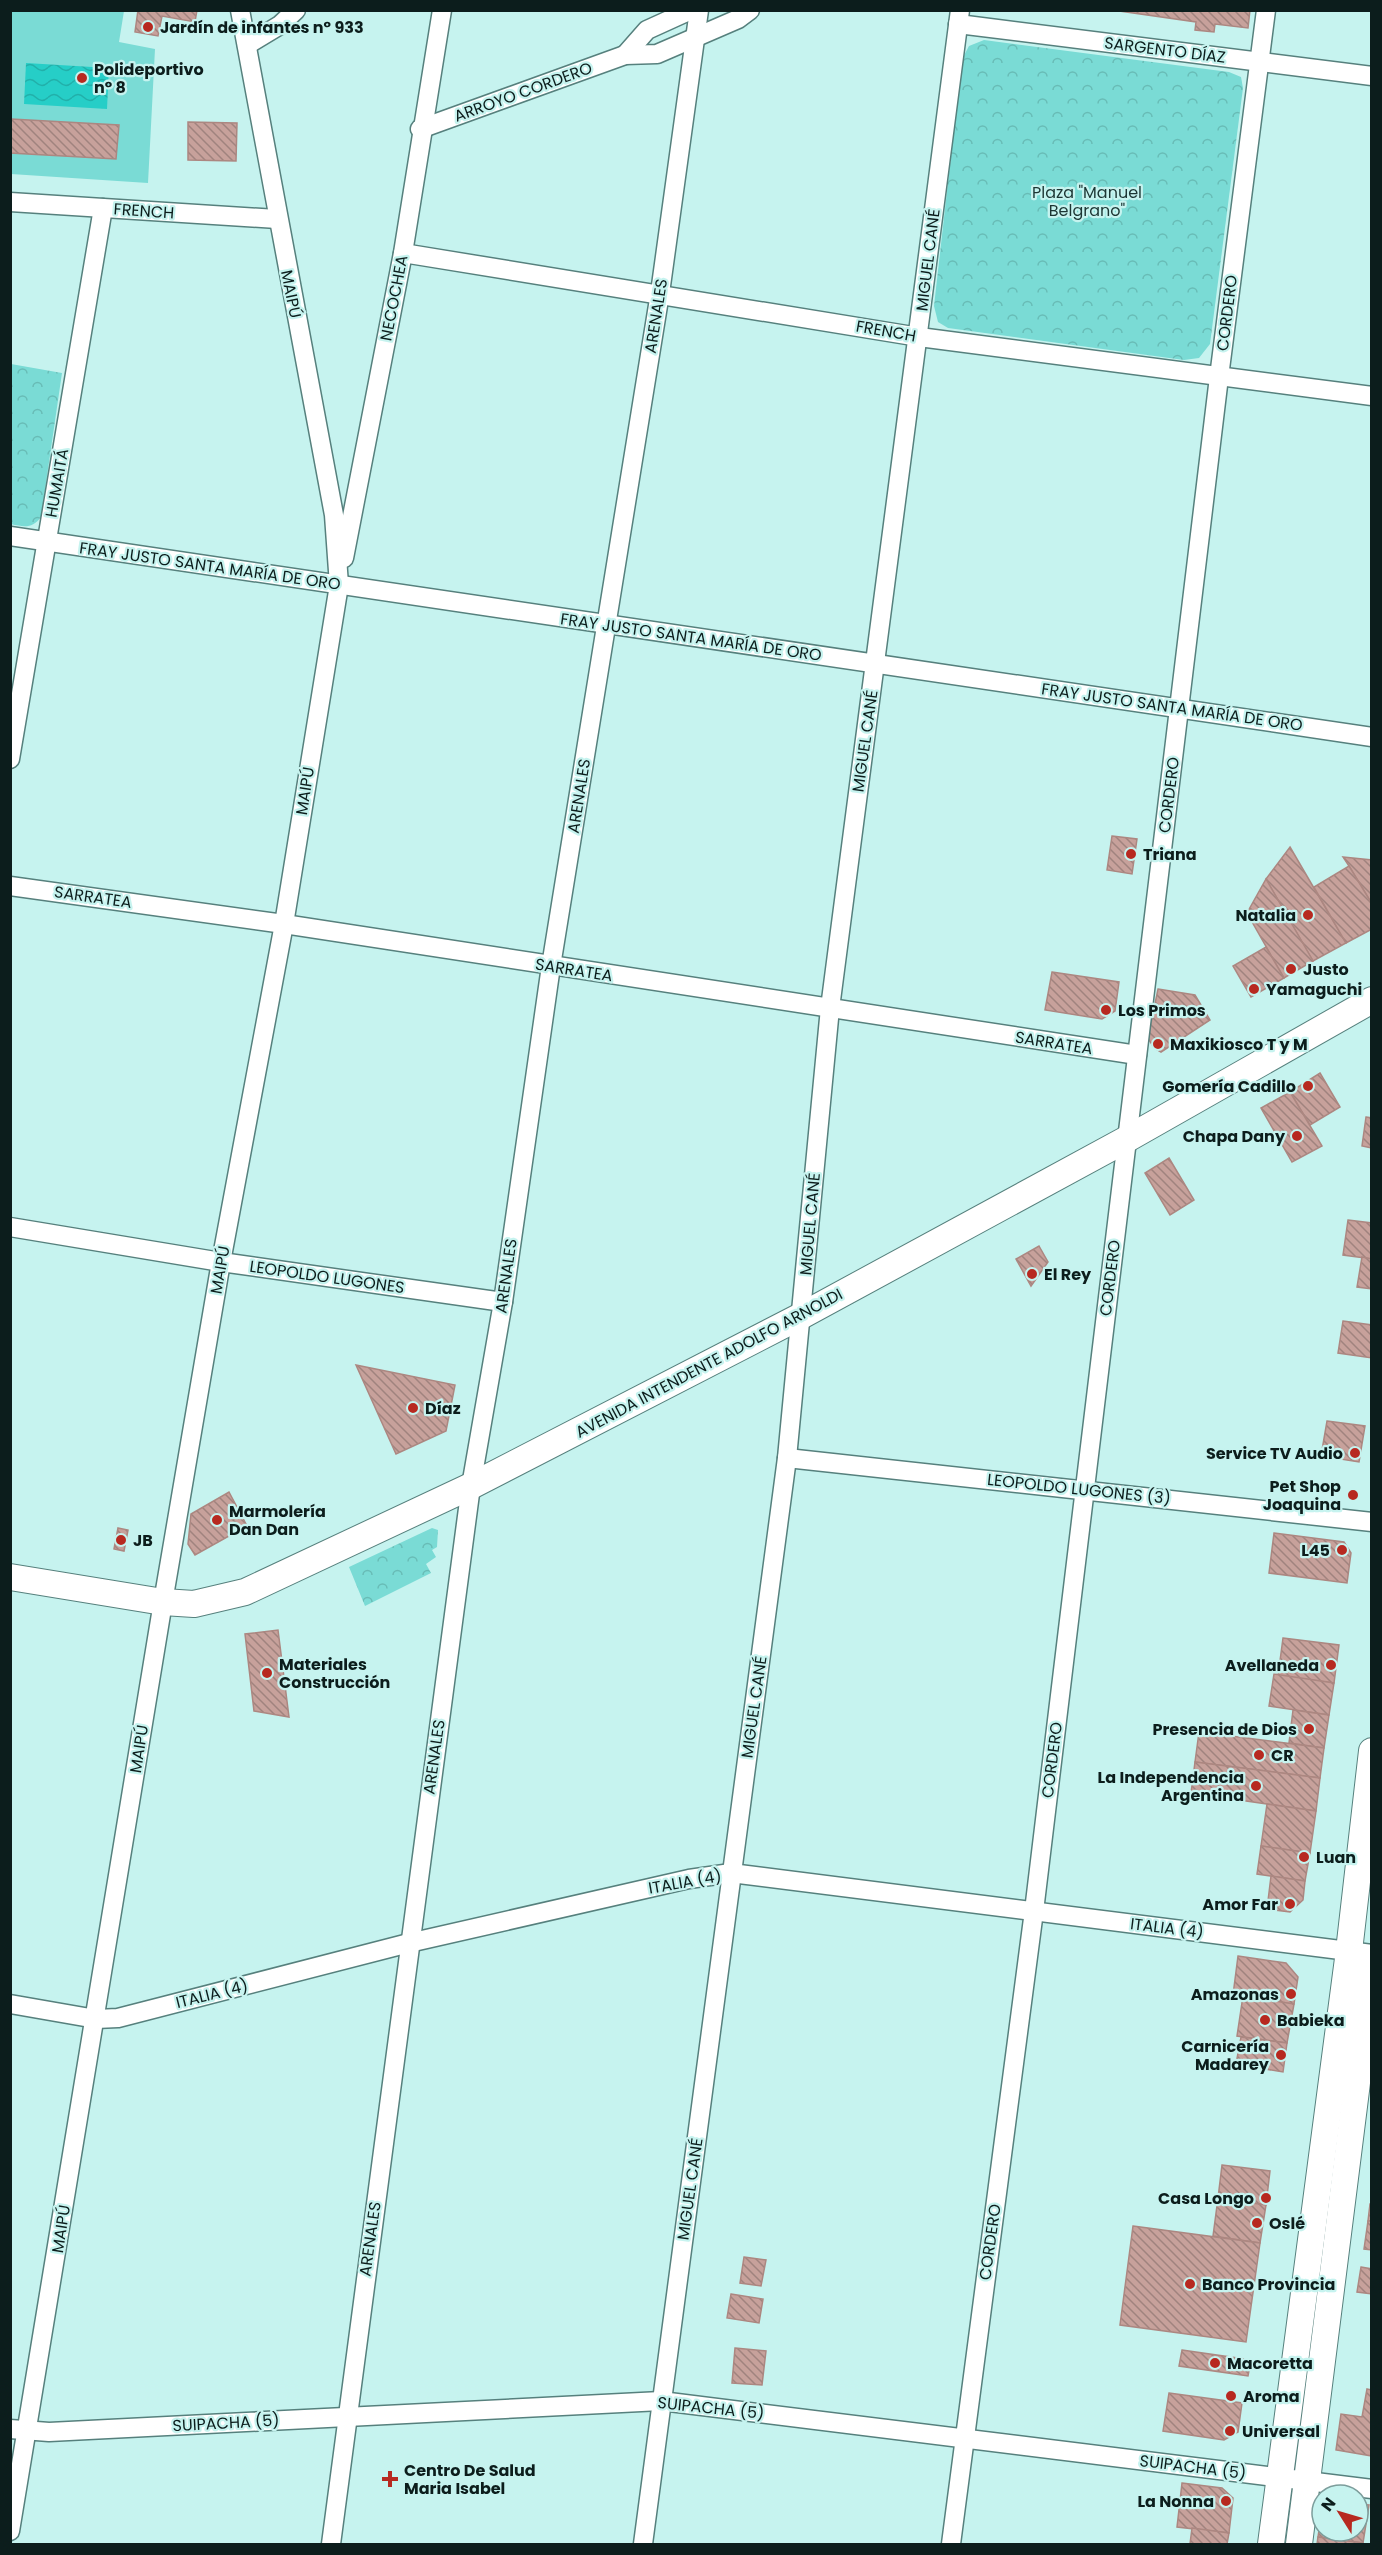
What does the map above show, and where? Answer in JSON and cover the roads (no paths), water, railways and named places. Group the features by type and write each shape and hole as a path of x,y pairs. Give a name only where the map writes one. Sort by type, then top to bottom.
{"main road":[{"name":"AVENIDA INTENDENTE ADOLFO ARNOLDI","path":"10,1577 163,1602 194,1604 245,1592 471,1486 801,1316 1127,1139 1371,1000"},
{"path":"1271,2544 1279,2478 1360,1952 1371,1751"},
{"path":"1299,2544 1371,1963"}],"street":[{"name":"MAIPÚ","path":"10,2531 19,2430 96,2019 163,1602 221,1262 284,924 339,585 334,515 277,219 240,10"},
{"path":"247,45 280,25 296,10"},
{"name":"NECOCHEA","path":"339,585 403,253 420,129 442,10"},
{"path":"626,55 647,30 691,10"},
{"name":"ARENALES","path":"331,2544 346,2416 471,1486 503,1302 551,966 660,293 699,10"},
{"name":"ARROYO CORDERO","path":"420,129 626,55 657,54 738,20 750,10"},
{"name":"CORDERO","path":"951,2544 1034,1911 1219,377 1266,10"},
{"name":"SARGENTO DÍAZ","path":"959,17 1259,62 1371,76"},
{"name":"MIGUEL CANÉ","path":"643,2544 787,1458 830,1008 959,17"},
{"name":"FRENCH","path":"10,202 277,219"},
{"name":"HUMAITÁ","path":"10,759 103,208"},
{"name":"FRENCH","path":"403,253 660,293 919,337 1371,396"},
{"name":"FRAY JUSTO SANTA MARÍA DE ORO","path":"10,536 1371,737"},
{"name":"SARRATEA","path":"10,886 284,924 1137,1055"},
{"name":"LEOPOLDO LUGONES","path":"10,1227 221,1262 503,1302"},
{"name":"LEOPOLDO LUGONES (3)","path":"787,1458 1084,1488 1371,1522"},
{"name":"ITALIA (4)","path":"10,2004 96,2019 118,2018 409,1943 689,1879 731,1873 1360,1952"},
{"name":"SUIPACHA (5)","path":"19,2430 662,2401 1371,2489"}],"water":[{"path":"26,63 109,68 107,109 24,104"}],"place":[{"name":"Jardín de infantes n° 933","path":"148,27"},
{"name":"Polideportivo n° 8","path":"82,78"},
{"name":"Triana","path":"1131,854"},
{"name":"Natalia","path":"1308,915"},
{"name":"Justo","path":"1291,969"},
{"name":"Yamaguchi","path":"1254,989"},
{"name":"Los Primos","path":"1106,1010"},
{"name":"Maxikiosco T y M","path":"1158,1044"},
{"name":"Gomería Cadillo","path":"1308,1086"},
{"name":"Chapa Dany","path":"1297,1136"},
{"name":"El Rey","path":"1032,1274"},
{"name":"Díaz","path":"413,1408"},
{"name":"Service TV Audio","path":"1355,1453"},
{"name":"Pet Shop Joaquina","path":"1353,1495"},
{"name":"Marmolería Dan Dan","path":"217,1520"},
{"name":"JB","path":"121,1540"},
{"name":"L45","path":"1342,1550"},
{"name":"Avellaneda","path":"1331,1665"},
{"name":"Materiales Construcción","path":"267,1673"},
{"name":"Presencia de Dios","path":"1309,1729"},
{"name":"CR","path":"1259,1755"},
{"name":"La Independencia Argentina","path":"1256,1786"},
{"name":"Luan","path":"1304,1857"},
{"name":"Amor Far","path":"1290,1904"},
{"name":"Amazonas","path":"1291,1994"},
{"name":"Babieka","path":"1265,2020"},
{"name":"Carnicería Madarey","path":"1281,2055"},
{"name":"Casa Longo","path":"1266,2198"},
{"name":"Oslé","path":"1257,2223"},
{"name":"Banco Provincia","path":"1190,2284"},
{"name":"Macoretta","path":"1215,2363"},
{"name":"Aroma","path":"1231,2396"},
{"name":"Universal","path":"1230,2431"},
{"name":"Centro De Salud Maria Isabel","path":"390,2479"},
{"name":"La Nonna","path":"1226,2501"}],"park label":[{"name":"Plaza \"Manuel Belgrano\"","path":"1087,201"}]}
